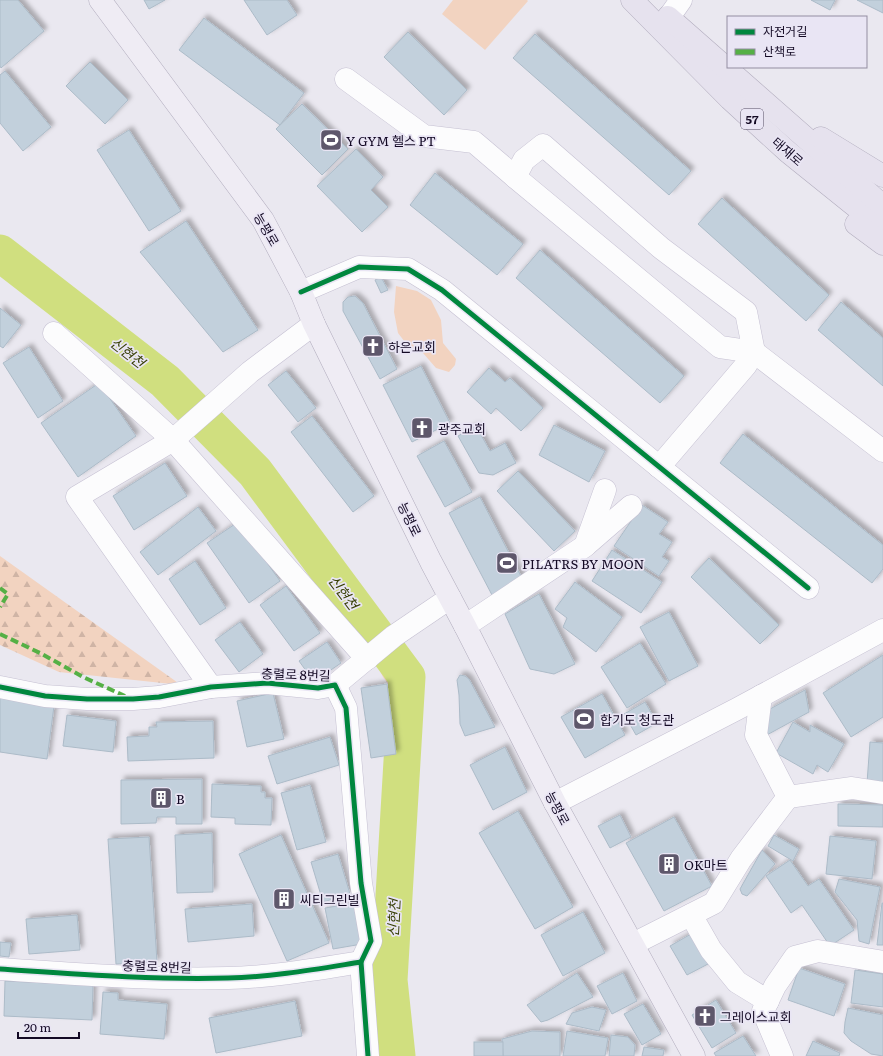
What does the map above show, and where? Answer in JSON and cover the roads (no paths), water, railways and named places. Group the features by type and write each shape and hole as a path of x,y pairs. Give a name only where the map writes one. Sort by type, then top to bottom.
{"highway":[{"name":"태재로","path":"632,0 737,91 883,206"},
{"name":"태재로","path":"651,0 737,91 788,152 883,227"},
{"path":"737,91 883,176"},
{"path":"737,91 755,136 838,211 883,244"}],"main road":[{"name":"능평로","path":"100,0 264,220 301,292 314,324 450,598 555,803 694,1056"}],"street":[{"path":"669,18 681,0"},
{"path":"346,79 424,136 474,142 720,347 754,352 883,451"},
{"path":"515,177 524,160 542,145 661,248 746,312 754,352 746,365 659,467"},
{"path":"301,292 359,267 408,269 442,290 808,588"},
{"path":"211,687 77,497 178,436 250,372 314,324"},
{"path":"54,333 178,436 370,656"},
{"path":"585,546 605,490"},
{"path":"465,626 585,546 631,506"},
{"path":"335,685 394,636 450,598"},
{"path":"555,803 761,696 883,630"},
{"name":"충렬로 8번길","path":"0,687 45,696 87,699 132,699 159,697 211,687 267,683 318,688 335,685 346,708 361,883 371,941 361,962 368,1056"},
{"path":"761,696 756,735 788,797"},
{"path":"633,944 714,903 741,859 788,797 852,788 883,793"},
{"path":"691,915 712,950 737,982 768,1001"},
{"path":"782,1056 763,1012 775,986 794,957 818,951 883,962"},
{"name":"충렬로 8번길","path":"0,969 94,975 229,978 283,975 361,962"}],"waterway":[{"name":"신현천","path":"0,253 165,381 255,472 407,677 389,980 397,1056"}],"place":[{"name":"Y GYM 헬스 PT","path":"331,140"},
{"name":"하은교회","path":"373,346"},
{"name":"광주교회","path":"422,428"},
{"name":"PILATRS BY MOON","path":"507,563"},
{"name":"합기도 청도관","path":"584,719"},
{"name":"B","path":"161,798"},
{"name":"OK마트","path":"669,864"},
{"name":"씨티그린빌","path":"284,899"},
{"name":"그레이스교회","path":"705,1016"}]}
